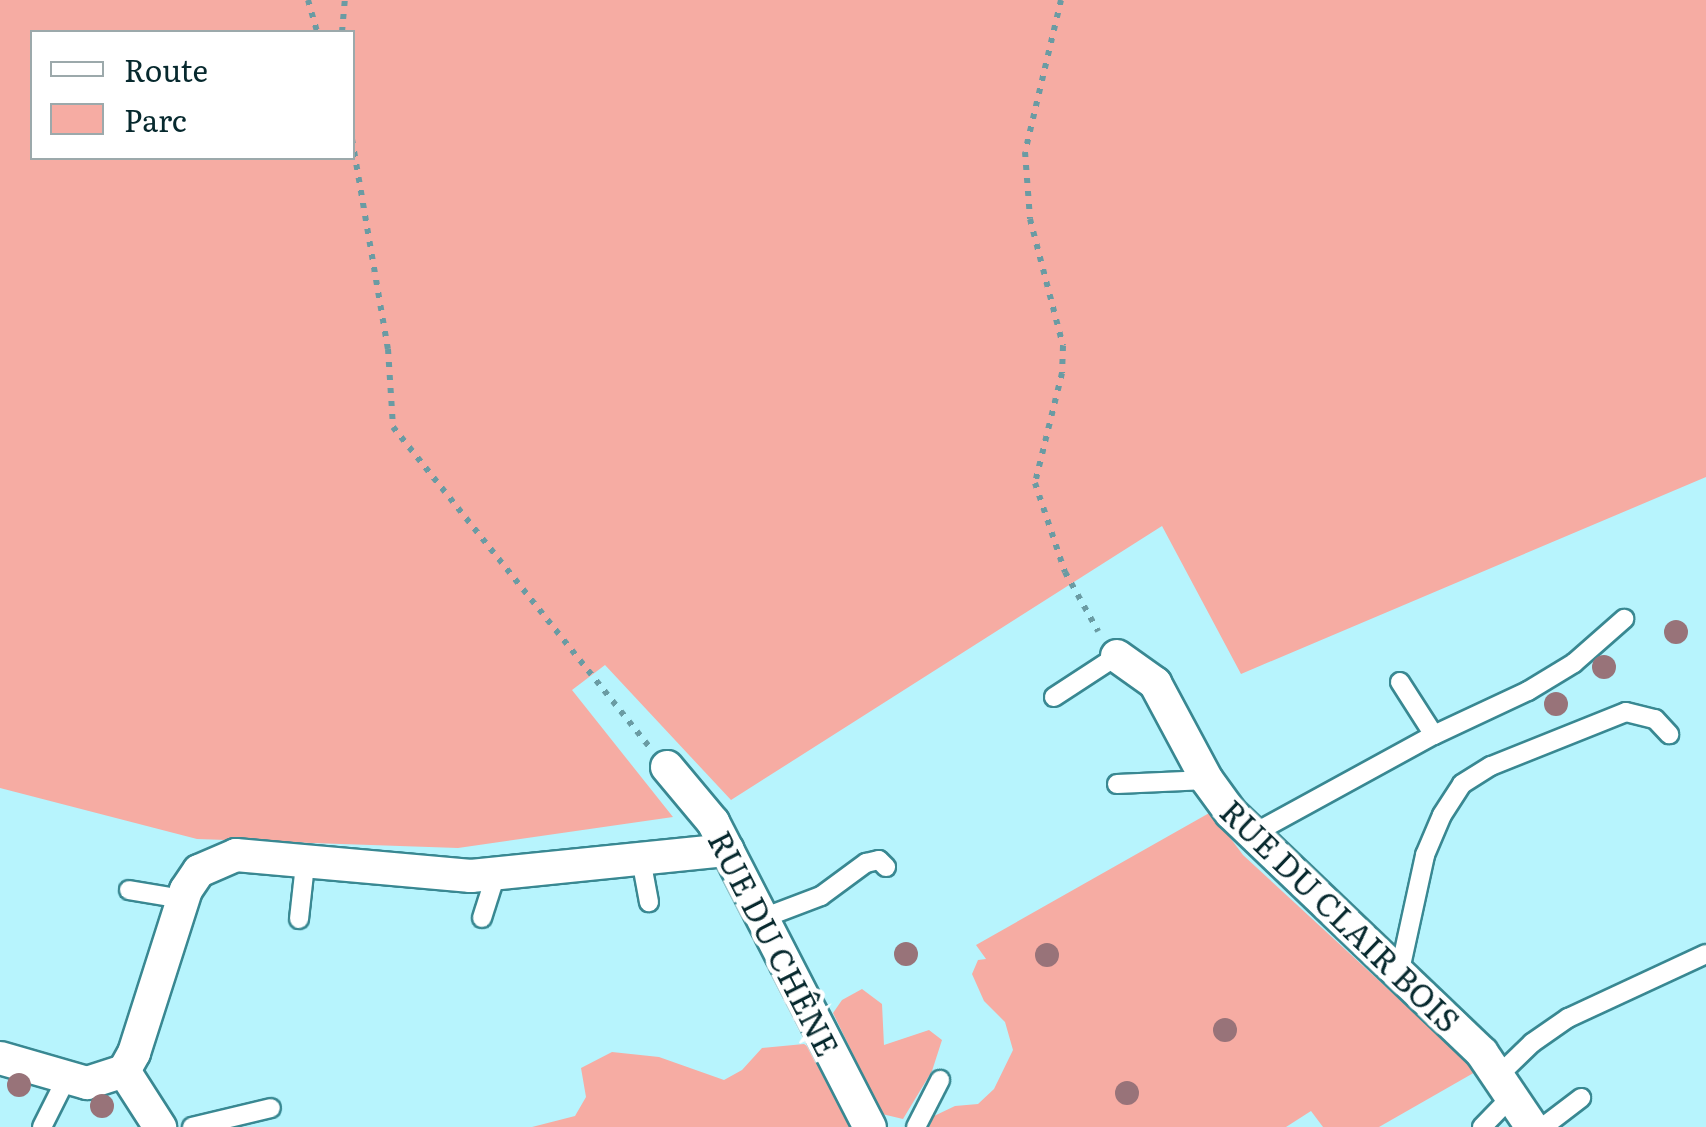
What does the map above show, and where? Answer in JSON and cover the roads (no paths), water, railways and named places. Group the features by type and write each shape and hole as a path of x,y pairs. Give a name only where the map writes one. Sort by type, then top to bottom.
{"street":[{"name":"RUE DU CLAIR BOIS","path":"1118,656 1155,683 1207,780 1251,835 1400,970 1506,1084 1532,1127"},
{"name":"RUE DU CHÊNE","path":"667,767 713,822 870,1127"},
{"path":"0,1058 87,1083 124,1071 134,1053 183,899 200,871 236,856 305,865 471,876 728,850"},
{"path":"124,1071 160,1127"}],"lane":[{"path":"1251,835 1558,672 1624,619"},
{"path":"1054,697 1118,656"},
{"path":"1400,682 1434,736"},
{"path":"1400,970 1426,855 1442,815 1462,784 1491,766 1626,712 1655,719 1670,734"},
{"path":"1117,784 1207,780"},
{"path":"641,859 649,902"},
{"path":"763,918 821,896 866,863 879,860 886,867"},
{"path":"299,919 305,865"},
{"path":"482,918 496,874"},
{"path":"129,890 183,899"},
{"path":"1482,1127 1506,1084 1568,1018 1706,954"},
{"path":"42,1127 66,1079"},
{"path":"916,1127 940,1080"},
{"path":"1543,1127 1581,1098"},
{"path":"192,1127 271,1108"}]}
